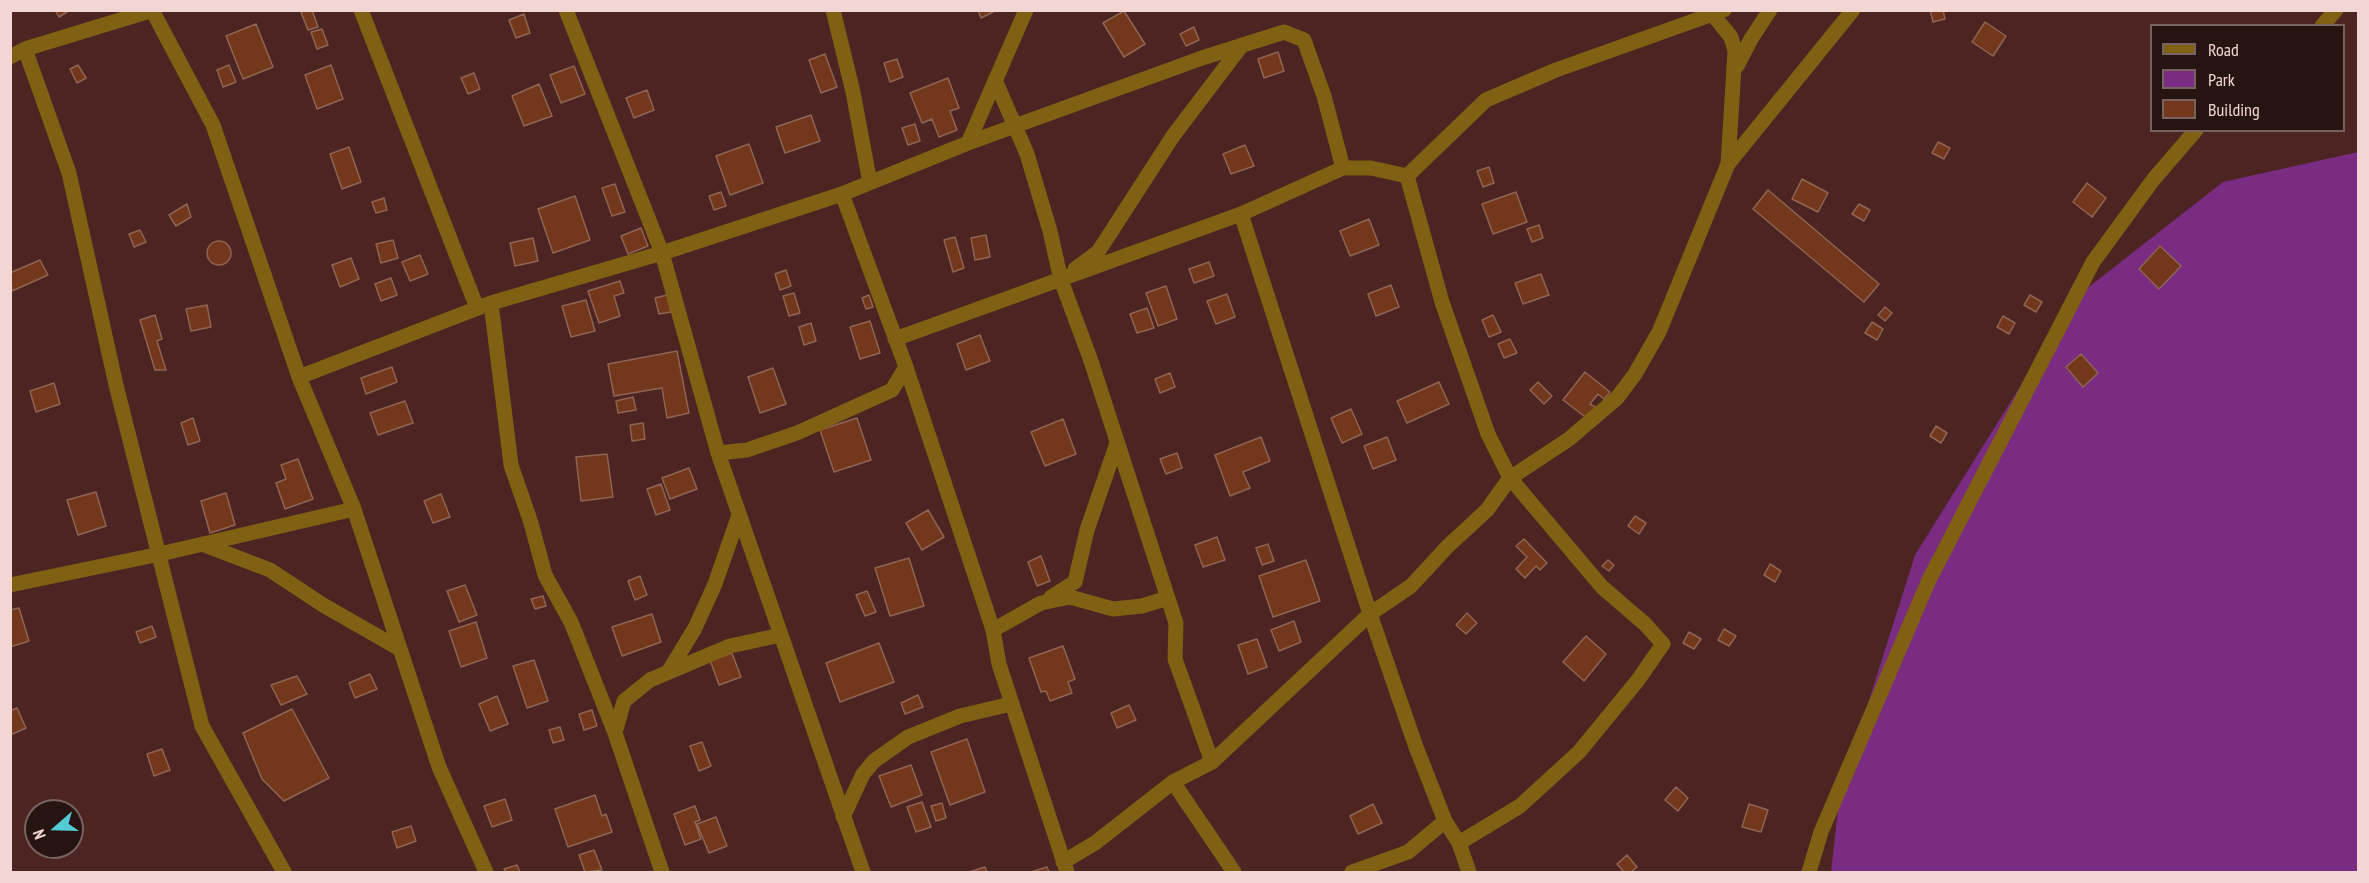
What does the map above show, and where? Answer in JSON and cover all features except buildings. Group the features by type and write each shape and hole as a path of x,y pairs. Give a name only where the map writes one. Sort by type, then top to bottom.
{"street":[{"path":"361,10 484,306 511,465 531,523 545,575 571,622 615,733 663,873"},
{"path":"566,10 662,253 718,453 863,873"},
{"path":"833,10 853,92 870,183"},
{"path":"968,143 1026,10"},
{"path":"1734,72 1751,39 1770,10"},
{"path":"842,194 906,367 993,630 999,664 1011,704 1065,867 1173,782 1212,762 1370,614 1411,586 1448,546 1487,510 1510,478 1577,432 1617,399 1635,374 1659,332 1728,164 1853,10"},
{"path":"2324,24 2336,10"},
{"path":"10,57 25,49 152,11 213,124 298,377 354,509 439,767 486,873"},
{"path":"1407,176 1486,100 1557,70 1641,42 1715,12 1731,37 1735,51 1728,164"},
{"path":"298,377 484,306 662,253 842,194 968,143 1284,32 1304,40 1324,96 1343,168"},
{"path":"1061,280 1098,252 1173,135 1242,45"},
{"path":"25,49 69,173 116,385 202,726 284,873"},
{"path":"995,80 1017,127 1050,231 1061,280 1176,623 1175,659 1212,762"},
{"path":"1809,873 1821,832 1929,580 2092,262 2153,180 2194,132"},
{"path":"895,339 1241,214 1343,168 1371,168 1407,176"},
{"path":"1407,176 1442,302 1488,434 1510,478 1602,587 1645,624 1663,644 1638,680 1579,752 1520,806 1459,843"},
{"path":"1241,214 1370,614 1445,821 1459,843 1469,873"},
{"path":"718,453 747,450 797,433 892,390 906,367"},
{"path":"993,630 1075,582 1088,530 1117,443"},
{"path":"10,585 160,554 354,509"},
{"path":"669,671 695,628 715,584 739,514"},
{"path":"202,544 270,570 323,605 400,649"},
{"path":"1041,603 1070,597 1113,609 1142,606 1168,598"},
{"path":"615,733 624,701 650,680 730,646 781,635"},
{"path":"843,817 863,774 873,761 908,737 960,716 1011,704"},
{"path":"1173,782 1234,873"},
{"path":"1352,873 1408,852 1445,821"}],"green space":[{"path":"2358,152 2358,872 1831,872 1840,792 1915,555 2076,297 2223,182"}]}
